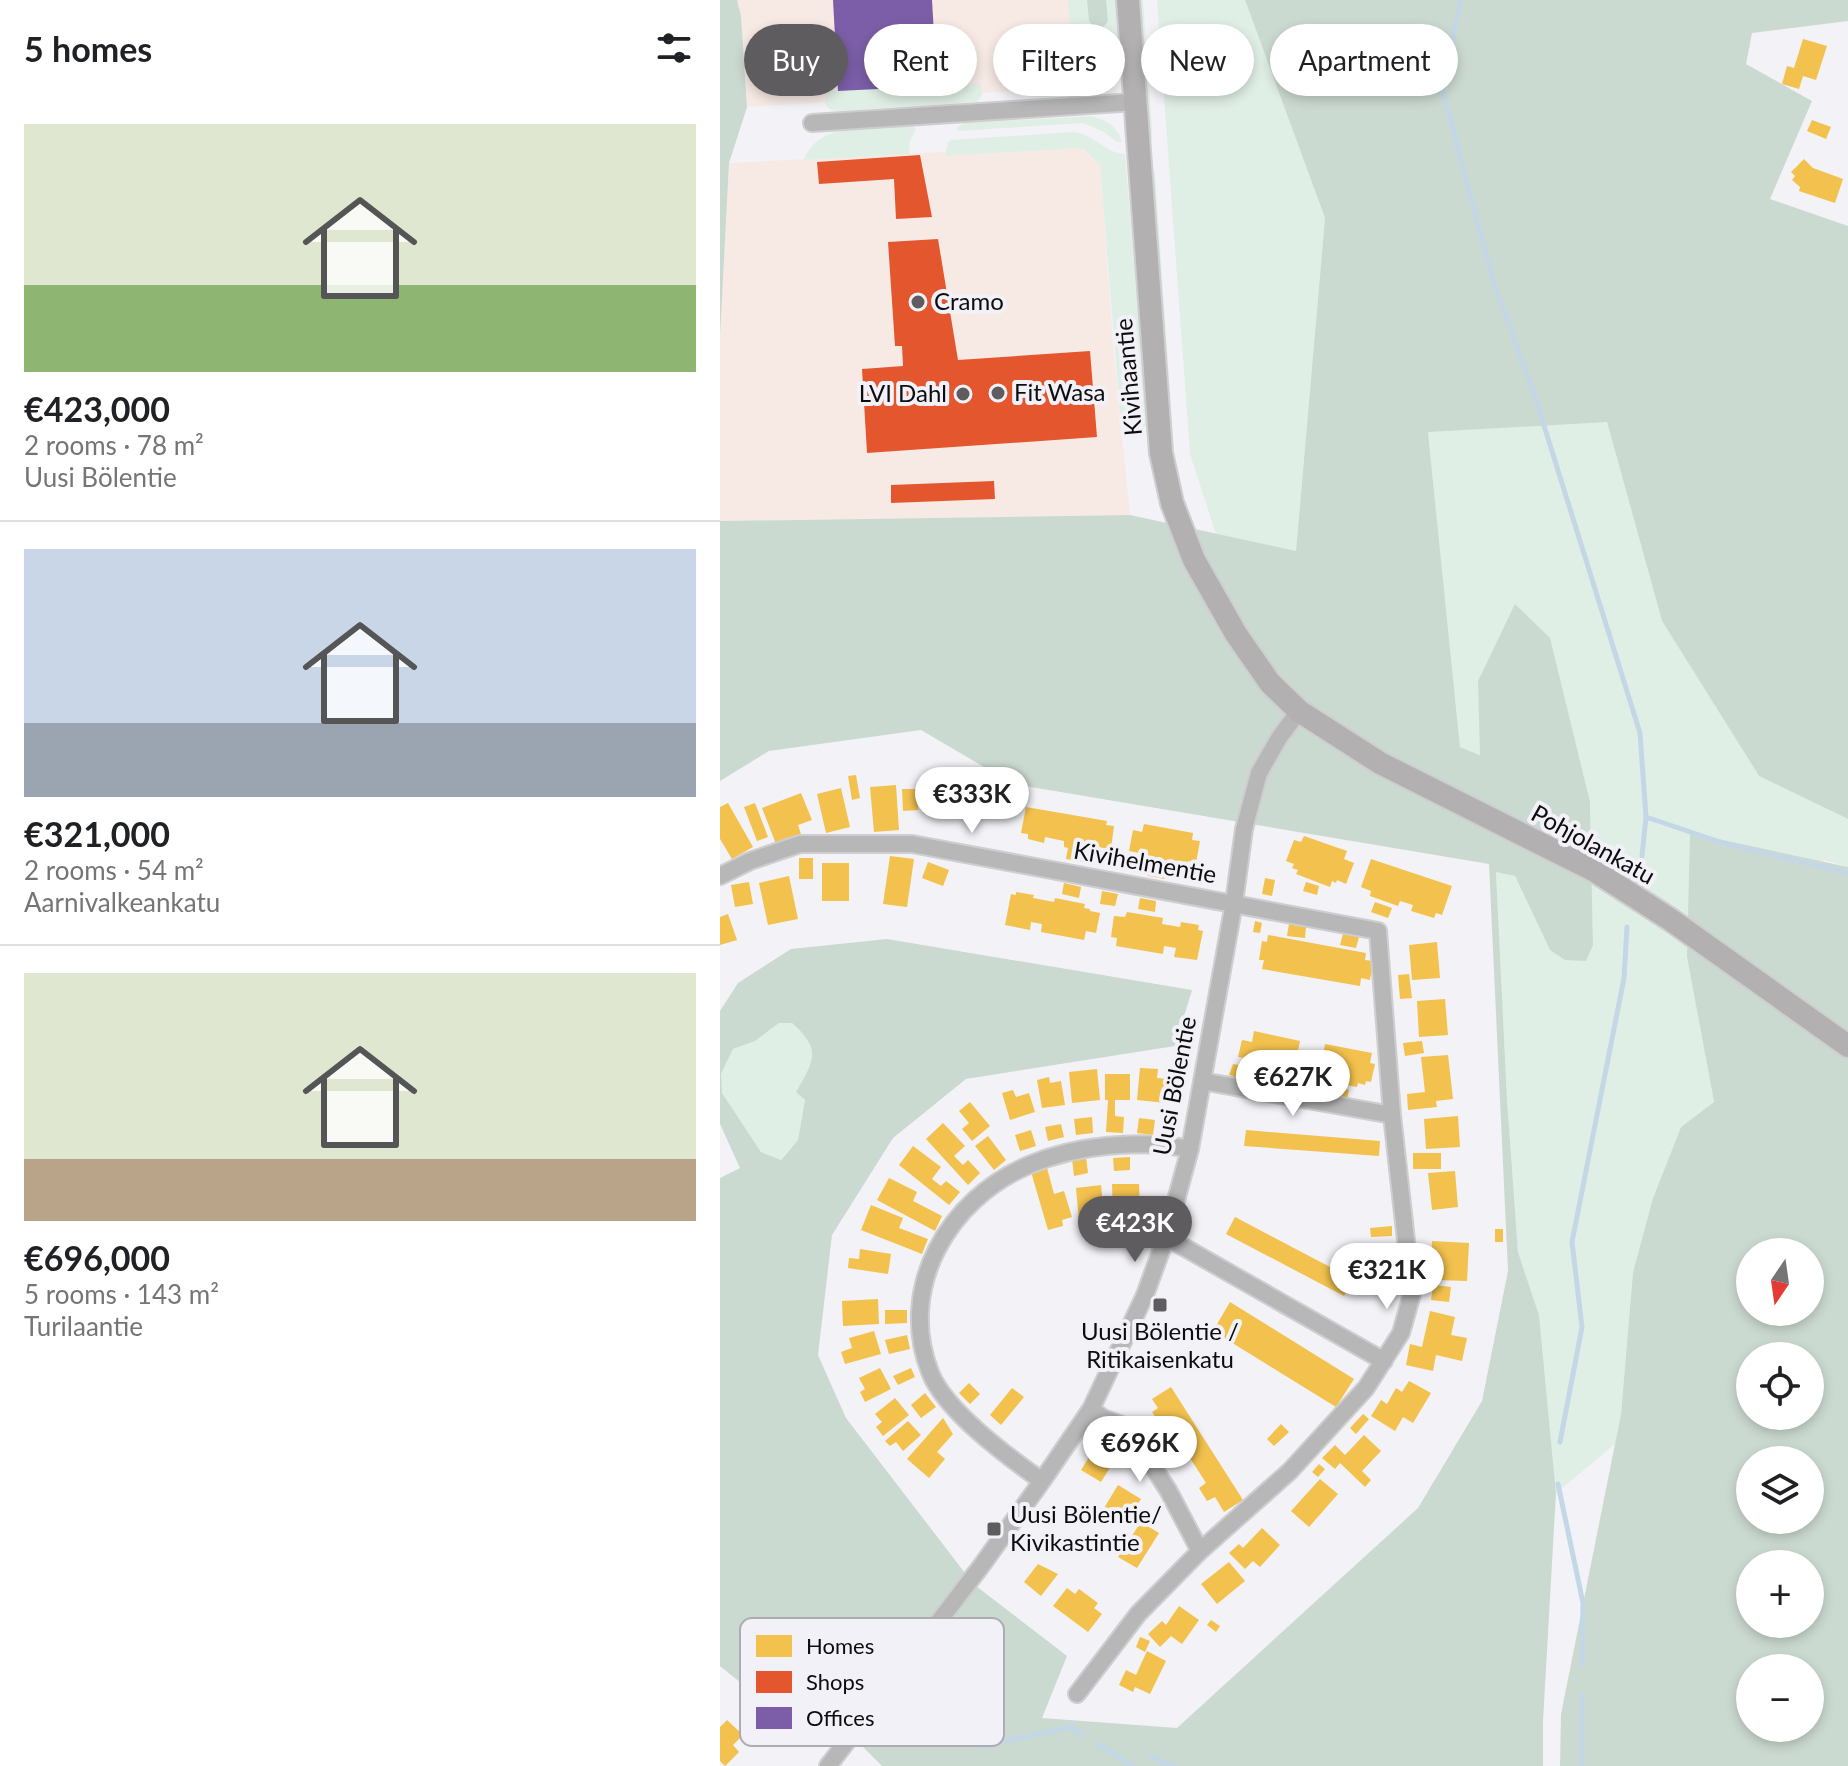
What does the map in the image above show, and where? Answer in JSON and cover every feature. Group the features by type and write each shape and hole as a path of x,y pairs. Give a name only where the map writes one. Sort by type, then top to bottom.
{"main road":[{"name":"Kivihaantie","path":"1128,0 1161,453 1172,503 1194,560 1236,634 1270,683 1299,711"},
{"name":"Pohjolankatu","path":"1299,711 1380,763 1595,871 1671,920 1848,1046"}],"street":[{"path":"812,123 1135,102"},
{"name":"Uusi Bölentie","path":"941,1618 1091,1409 1145,1295 1166,1237 1190,1149 1234,903 1244,829 1259,773 1299,711"},
{"name":"Kivihelmentie","path":"720,876 750,861 800,844 912,844 1378,931 1392,1115"},
{"path":"1077,1694 1138,1614 1200,1551 1290,1471 1366,1388 1401,1333 1412,1294 1392,1115 1202,1081"},
{"path":"1042,1481 960,1416 930,1375 918,1330 921,1290 933,1255 953,1221 986,1190 1028,1165 1077,1151 1115,1147 1170,1146 1190,1149"},
{"path":"1166,1237 1384,1361"},
{"path":"1091,1409 1103,1418 1127,1427 1168,1490 1200,1551"},
{"name":"Uusi Bölentie","path":"828,1766 843,1746"}],"shaded area":[{"path":"720,0 737,0 741,16 747,107 729,163 720,337"},
{"path":"737,0 1092,0 1090,24 993,24 993,92 977,93 977,24 864,24 864,96 933,96 747,107 746,96 848,96 848,24 744,24 744,62"},
{"path":"1068,0 1116,0 1118,24 1069,24"},
{"path":"1087,0 1106,0 1106,24 1091,24"},
{"path":"1138,0 1143,0 1145,24 1141,24 1141,39"},
{"path":"1157,0 1245,0 1254,24 1159,24"},
{"path":"1245,0 1848,0 1848,21 1752,33 1746,64 1812,101 1770,199 1848,226 1848,819 1759,776 1662,621 1607,422 1428,432 1460,747 1480,755 1478,681 1515,604 1550,638 1590,802 1593,945 1586,961 1565,960 1550,950 1515,876 1496,872 1518,1252 1539,1315 1556,1493 1543,1766 882,1766 862,1746 1004,1746 1004,1618 740,1618 740,1682 720,1666 720,1178 740,1168 720,1124 720,1011 738,983 791,949 887,939 1192,990 1175,1046 966,1079 893,1138 832,1235 818,1355 846,1418 965,1573 976,1586 1067,1656 1042,1718 1177,1728 1418,1508 1482,1401 1508,1271 1489,864 1013,784 921,730 769,751 720,781 720,521 1130,515 1296,551 1325,218 1280,96 1458,96 1458,24 1270,24 1270,68","holes":["779,1023 792,1023 808,1041 811,1063 796,1092 805,1100 798,1140 781,1160 761,1152 722,1093 721,1074 733,1049 755,1041"]},
{"path":"1254,25 1270,68 1270,96 1280,96 1325,218 1296,551 1216,534 1190,454 1164,96 1254,96"},
{"path":"977,83 981,83 982,95 977,102 836,111 828,108 825,102 825,96 848,96 848,90 864,89 864,96 977,96"},
{"path":"1145,96 1150,96 1152,139 1149,143"},
{"path":"1485,110 1607,422 1662,621 1759,776 1848,819 1848,867 1824,860 1687,957 1714,1102 1681,1127 1653,1198 1633,1272 1621,1414 1615,1444 1556,1493 1539,1315 1518,1252 1496,871 1515,876 1550,950 1593,945 1590,802 1478,681 1481,755 1460,747 1428,432"},
{"path":"1091,116 1111,124 1122,142 1083,123 958,131 956,128 964,123"},
{"path":"913,126 916,129 909,143 910,154 804,160 811,147 835,132 866,127"},
{"path":"1073,132 1125,154 1148,426 1126,428 1121,425 1100,165 1083,149 1076,148 945,156 951,140"},
{"path":"1077,145 1100,165 1130,515 720,521 720,337 729,163"},
{"path":"1151,167 1155,173 1174,452 1181,495 1188,517 1241,627 1175,495"},
{"path":"1690,833 1848,867 1848,1766 1560,1766 1561,1714 1621,1414 1633,1272 1653,1198 1681,1127 1714,1102 1687,957"},
{"path":"779,1023 792,1023 802,1032 812,1056 796,1092 805,1100 798,1140 780,1160 761,1152 721,1092 721,1074 733,1049 755,1041"}],"building: Homes":[{"path":"1803,39 1827,46 1816,80 1803,76 1799,89 1782,84 1787,66 1794,68"},
{"path":"1812,120 1831,127 1826,139 1807,131"},
{"path":"1804,159 1813,168 1843,179 1835,203 1799,191 1800,187 1792,180 1795,176 1791,172"},
{"path":"856,775 860,798 852,800 848,776"},
{"path":"896,785 899,830 874,832 870,787"},
{"path":"841,788 850,827 826,833 817,794"},
{"path":"902,789 917,789 918,810 903,811"},
{"path":"801,793 812,820 798,825 801,834 776,844 762,808"},
{"path":"728,803 753,847 732,859 720,839 720,807"},
{"path":"755,803 768,837 757,841 744,807"},
{"path":"1026,807 1107,821 1106,825 1114,826 1111,849 1096,847 1095,852 1085,850 1083,862 1066,859 1068,848 1064,847 1064,841 1045,837 1044,843 1028,839 1028,834 1021,833"},
{"path":"1144,824 1193,833 1192,840 1200,841 1196,863 1188,861 1187,867 1176,865 1175,869 1167,868 1165,879 1148,876 1150,865 1138,858 1139,853 1129,851 1133,830 1142,832"},
{"path":"1304,836 1347,851 1344,859 1354,863 1346,884 1337,880 1336,883 1332,881 1330,887 1296,874 1298,870 1292,868 1294,864 1286,861 1294,840 1301,842"},
{"path":"1111,855 1128,858 1126,871 1108,868"},
{"path":"890,856 914,859 907,907 883,904"},
{"path":"799,858 813,858 813,879 799,879"},
{"path":"1371,859 1452,886 1442,915 1436,913 1434,918 1411,911 1413,905 1400,901 1398,906 1370,896 1371,891 1361,887"},
{"path":"928,862 949,870 943,886 922,878"},
{"path":"822,863 849,863 849,901 822,901"},
{"path":"789,876 798,919 768,925 759,883"},
{"path":"1265,878 1275,880 1272,896 1262,894"},
{"path":"749,882 753,904 735,907 731,885"},
{"path":"1306,882 1319,886 1317,895 1303,891"},
{"path":"1064,883 1081,887 1079,898 1062,894"},
{"path":"1102,891 1118,894 1115,906 1100,904"},
{"path":"1016,892 1054,902 1055,898 1085,904 1084,908 1100,913 1096,933 1086,931 1084,940 1041,932 1042,924 1031,922 1030,930 1005,925 1011,894 1016,895"},
{"path":"1140,898 1156,901 1155,912 1138,909"},
{"path":"1375,902 1392,908 1388,918 1371,912"},
{"path":"1127,912 1163,918 1162,924 1180,927 1181,922 1199,925 1198,930 1203,931 1197,960 1174,957 1176,948 1164,946 1163,954 1116,946 1117,938 1111,937 1114,916 1125,917"},
{"path":"728,914 737,940 720,945 720,917"},
{"path":"1255,921 1262,923 1260,933 1253,932"},
{"path":"1289,924 1306,927 1305,938 1287,936"},
{"path":"1343,934 1359,937 1356,948 1340,945"},
{"path":"1268,935 1366,953 1365,960 1373,961 1370,980 1361,978 1360,986 1262,969 1264,960 1259,960 1262,941 1267,942"},
{"path":"1437,942 1440,978 1412,980 1409,945"},
{"path":"1409,974 1412,998 1400,999 1398,975"},
{"path":"1445,999 1448,1035 1419,1037 1417,1001"},
{"path":"1254,1031 1300,1041 1298,1051 1304,1052 1300,1070 1287,1071 1286,1075 1253,1068 1254,1065 1248,1063 1249,1059 1238,1057 1242,1040 1252,1042"},
{"path":"1422,1041 1424,1053 1405,1056 1403,1043"},
{"path":"1325,1044 1372,1053 1370,1063 1375,1064 1371,1082 1366,1081 1365,1085 1358,1083 1357,1087 1325,1081 1325,1077 1319,1076 1320,1072 1310,1069 1313,1052 1323,1054"},
{"path":"1448,1055 1453,1099 1436,1101 1437,1107 1408,1110 1407,1094 1425,1092 1421,1057"},
{"path":"1233,1064 1239,1065 1236,1077 1229,1075"},
{"path":"1140,1068 1158,1069 1157,1078 1168,1079 1166,1103 1137,1100"},
{"path":"1097,1069 1100,1100 1072,1103 1069,1072"},
{"path":"1105,1074 1130,1074 1130,1100 1115,1100 1115,1116 1124,1117 1123,1133 1106,1132 1108,1100 1105,1100"},
{"path":"1261,1074 1277,1078 1275,1087 1259,1084"},
{"path":"1049,1077 1050,1083 1061,1081 1065,1105 1042,1108 1037,1080"},
{"path":"1332,1087 1349,1090 1347,1099 1330,1096"},
{"path":"1013,1090 1016,1097 1029,1093 1035,1112 1010,1120 1002,1093"},
{"path":"970,1102 990,1126 972,1141 962,1129 969,1123 959,1111"},
{"path":"1458,1116 1460,1147 1426,1149 1424,1119"},
{"path":"1092,1117 1093,1133 1076,1135 1074,1119"},
{"path":"1139,1118 1155,1120 1153,1135 1137,1133"},
{"path":"943,1123 965,1146 954,1156 963,1165 968,1160 980,1173 968,1185 926,1139"},
{"path":"1061,1124 1064,1137 1048,1141 1045,1127"},
{"path":"1031,1130 1036,1146 1020,1151 1015,1135"},
{"path":"1246,1130 1380,1141 1379,1156 1244,1146"},
{"path":"988,1136 1006,1160 994,1170 975,1146"},
{"path":"913,1146 941,1167 932,1179 941,1186 946,1181 960,1192 949,1205 899,1165"},
{"path":"1413,1153 1441,1153 1441,1169 1413,1169"},
{"path":"1086,1157 1088,1173 1074,1176 1072,1159"},
{"path":"1130,1157 1130,1170 1114,1171 1113,1158"},
{"path":"1047,1168 1054,1194 1064,1191 1072,1217 1062,1220 1063,1226 1048,1230 1031,1172"},
{"path":"1455,1171 1458,1207 1432,1210 1428,1173"},
{"path":"889,1178 917,1192 913,1201 942,1216 935,1231 877,1200"},
{"path":"1112,1184 1139,1184 1140,1210 1127,1211 1127,1216 1113,1217"},
{"path":"1101,1185 1104,1213 1092,1214 1092,1220 1079,1221 1076,1188"},
{"path":"871,1205 903,1218 899,1228 928,1239 922,1254 861,1230"},
{"path":"1235,1217 1353,1279 1344,1296 1226,1234"},
{"path":"1392,1226 1392,1236 1371,1237 1370,1228"},
{"path":"1495,1229 1503,1229 1503,1242 1495,1242"},
{"path":"1432,1241 1469,1243 1467,1281 1436,1280 1437,1258 1431,1258"},
{"path":"860,1249 891,1254 888,1274 848,1268 849,1258 859,1259"},
{"path":"1433,1285 1451,1287 1449,1302 1431,1300"},
{"path":"878,1299 879,1324 843,1326 842,1301"},
{"path":"1230,1302 1354,1379 1336,1407 1213,1331"},
{"path":"885,1310 907,1310 907,1323 885,1324"},
{"path":"1430,1311 1455,1317 1451,1335 1467,1338 1462,1361 1436,1355 1433,1371 1406,1365 1410,1344 1422,1347"},
{"path":"874,1331 881,1354 845,1364 841,1352 852,1348 849,1338"},
{"path":"907,1335 910,1349 889,1354 885,1340"},
{"path":"880,1368 891,1389 865,1402 860,1392 865,1389 859,1378"},
{"path":"911,1368 915,1377 898,1385 893,1376"},
{"path":"1409,1381 1431,1393 1413,1423 1403,1417 1395,1431 1371,1416 1381,1400 1387,1404 1396,1388 1402,1392"},
{"path":"969,1383 980,1394 970,1404 959,1393"},
{"path":"1171,1387 1243,1500 1224,1512 1215,1497 1207,1501 1199,1488 1206,1483 1190,1458 1183,1462 1176,1451 1183,1447 1167,1422 1161,1426 1152,1412 1158,1408 1152,1399"},
{"path":"1012,1388 1024,1397 1001,1425 990,1415"},
{"path":"925,1393 936,1407 921,1418 911,1405"},
{"path":"895,1398 909,1415 883,1436 876,1427 882,1422 875,1414"},
{"path":"1363,1414 1369,1419 1356,1434 1350,1428"},
{"path":"943,1418 953,1434 937,1452 945,1459 929,1478 907,1459"},
{"path":"908,1421 921,1435 903,1451 896,1442 890,1446 885,1441"},
{"path":"1281,1424 1289,1432 1274,1446 1267,1439"},
{"path":"1364,1435 1381,1451 1362,1471 1371,1480 1365,1487 1340,1463 1335,1469 1322,1458 1335,1445 1345,1455"},
{"path":"1102,1436 1116,1444 1108,1457 1114,1461 1101,1482 1081,1470"},
{"path":"1319,1464 1325,1469 1318,1477 1312,1472"},
{"path":"1320,1479 1338,1494 1309,1527 1291,1511"},
{"path":"1118,1485 1141,1499 1123,1527 1101,1513"},
{"path":"1141,1522 1159,1533 1137,1568 1118,1557"},
{"path":"1262,1528 1280,1545 1260,1567 1253,1561 1245,1569 1229,1553 1239,1544 1243,1548"},
{"path":"1229,1562 1245,1581 1217,1604 1201,1584"},
{"path":"1038,1564 1058,1574 1041,1596 1024,1582"},
{"path":"1067,1588 1075,1594 1079,1589 1098,1603 1094,1608 1102,1614 1088,1632 1053,1606"},
{"path":"1179,1606 1199,1620 1182,1644 1171,1636 1160,1647 1148,1634 1162,1621 1166,1625"},
{"path":"1211,1620 1220,1626 1216,1632 1207,1625"},
{"path":"1140,1637 1150,1641 1145,1652 1136,1647"},
{"path":"1147,1651 1166,1661 1150,1694 1135,1687 1133,1692 1119,1685 1126,1670 1136,1675"},
{"path":"727,1720 740,1732 740,1738 733,1745 739,1752 725,1766 720,1761 720,1727"}],"building: Shops":[{"path":"920,155 932,217 896,219 894,179 819,184 817,162"},
{"path":"938,239 958,360 1090,351 1097,437 867,453 862,369 903,366 902,346 895,346 888,242"},
{"path":"994,481 995,499 891,503 891,485"}],"building: Offices":[{"path":"833,0 932,0 933,24 864,24 864,90 848,90 848,24 834,24"}],"waterway":[{"path":"1461,0 1442,88 1492,277 1536,400 1640,733 1646,817 1642,856"},
{"path":"1646,817 1723,843 1848,873"},
{"path":"1560,1442 1582,1327 1572,1242 1624,978 1627,927"},
{"path":"1558,1484 1583,1603 1582,1665"},
{"path":"1582,1695 1582,1766"},
{"path":"1004,1741 1070,1727 1083,1735"},
{"path":"1098,1744 1133,1766"},
{"path":"978,1747 983,1746"},
{"path":"1151,1757 1174,1766"}],"place":[{"name":"Cramo","path":"918,302"},
{"name":"Fit Wasa","path":"998,393"},
{"name":"LVI Dahl","path":"963,394"},
{"name":"Uusi Bölentie / Ritikaisenkatu","path":"1160,1305"},
{"name":"Uusi Bölentie/ Kivikastintie","path":"994,1529"}]}
